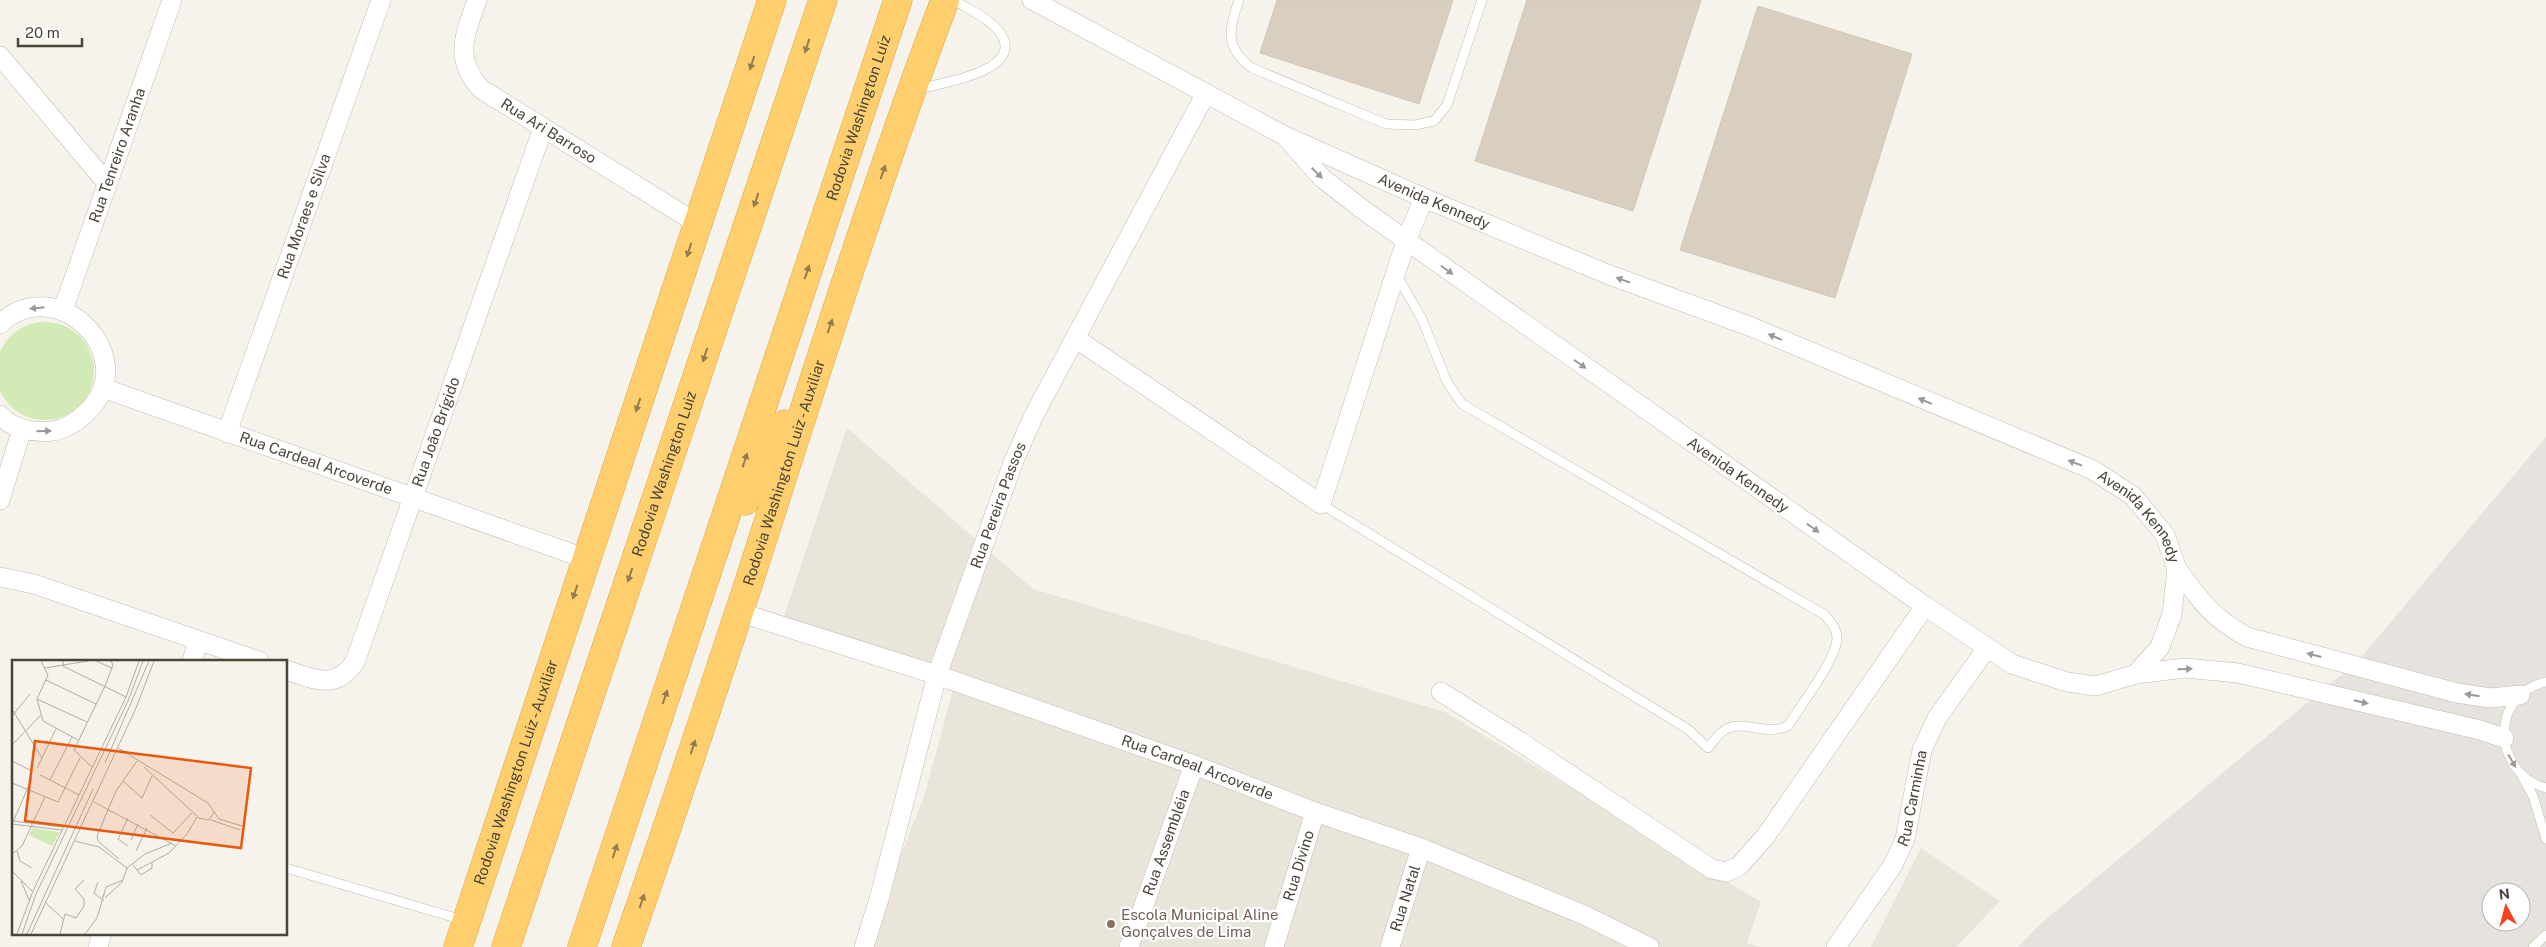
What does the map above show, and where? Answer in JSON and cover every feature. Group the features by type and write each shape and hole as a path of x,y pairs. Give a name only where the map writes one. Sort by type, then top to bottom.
{"highway":[{"name":"Rodovia Washington Luiz - Auxiliar","path":"458,947 772,0"},
{"name":"Rodovia Washington Luiz","path":"506,947 823,0"},
{"name":"Rodovia Washington Luiz","path":"582,947 898,0"},
{"name":"Rodovia Washington Luiz - Auxiliar","path":"626,947 738,612 820,356 945,0"},
{"path":"708,574 820,356"}],"street":[{"name":"Rua Tenreiro Aranha","path":"62,310 172,0"},
{"name":"Rua Moraes e Silva","path":"227,433 381,0"},
{"name":"Rua Ari Barroso","path":"477,0 463,44 466,70 481,89 698,224"},
{"name":"Avenida Kennedy","path":"1032,0 1285,136 1424,198 1607,274 1749,326 2093,470 2133,496 2165,536 2177,570 2172,614 2160,647 2136,674 2096,686 2067,682 2012,664 1925,606 1406,241 1329,184 1305,161 1285,136"},
{"path":"0,56 106,182"},
{"name":"Rua Pereira Passos","path":"864,947 879,899 937,675 1013,463 1033,416 1206,93"},
{"name":"Rua João Brígido","path":"288,671 320,681 333,680 347,674 355,662 543,128"},
{"path":"1075,338 1321,504 1406,241 1424,198"},
{"path":"0,324 7,317 24,310 44,307 62,310 80,319 93,333 102,350 105,369 103,388 94,406 62,429 42,432 22,429 0,416"},
{"name":"Rua Cardeal Arcoverde","path":"103,388 412,499 586,559"},
{"path":"0,500 22,429"},
{"path":"2177,570 2202,603 2221,622 2247,637 2457,693 2490,698 2520,695"},
{"path":"0,578 34,584 256,660"},
{"path":"1441,692 1712,868 1726,872 1739,866 1766,837 1925,606"},
{"name":"Rua Cardeal Arcoverde","path":"738,612 937,675 1194,765 1315,812 1421,848 1584,915 1649,947"},
{"path":"192,660 198,641"},
{"name":"Rua Carminha","path":"1836,947 1893,865 1905,839 1922,750 1937,718 1987,648"},
{"path":"2136,674 2185,668 2238,674 2480,730 2504,738"},
{"name":"Rua Assembléia","path":"1129,947 1194,765"},
{"name":"Rua Divino","path":"1274,947 1315,812"},
{"name":"Rua Natal","path":"1390,947 1421,848"},
{"path":"98,947 102,934"}],"lane":[{"path":"912,90 948,82 992,66 1004,52 1004,42 996,29 954,0"},
{"path":"1239,0 1230,35 1233,49 1240,59 1252,68 1386,124 1415,125 1434,121 1447,105 1482,0"},
{"path":"1321,504 1689,730 1708,748 1728,728 1735,727 1768,731 1788,726 1834,655 1837,638 1834,627 1825,615 1462,404 1447,382 1422,319 1396,273"},
{"path":"2546,682 2538,684 2520,695 2511,708 2505,723 2504,738 2509,759 2522,776 2533,796 2546,839"},
{"path":"2522,776 2536,785 2546,788"},
{"path":"288,869 468,921"},
{"path":"2533,947 2546,935"}],"shaded area":[{"path":"847,428 1033,589 1445,712 1761,902 1747,943 1759,947 864,947 924,797 955,682 783,620"},
{"path":"2546,437 2546,947 2018,947 2039,925 2359,660"},
{"path":"1921,848 2000,901 1956,947 1871,947"}],"green space":[{"path":"36,323 54,323 72,331 85,344 93,362 93,380 85,398 72,411 54,419 45,420 26,416 11,405 -1,387 0,352 18,331"}],"building":[{"path":"1277,0 1453,0 1419,104 1260,53"},
{"path":"1527,0 1701,0 1633,211 1475,161"},
{"path":"1758,6 1912,54 1835,298 1680,250"}],"place":[{"name":"Escola Municipal Aline Gonçalves de Lima","path":"1111,924"}]}
